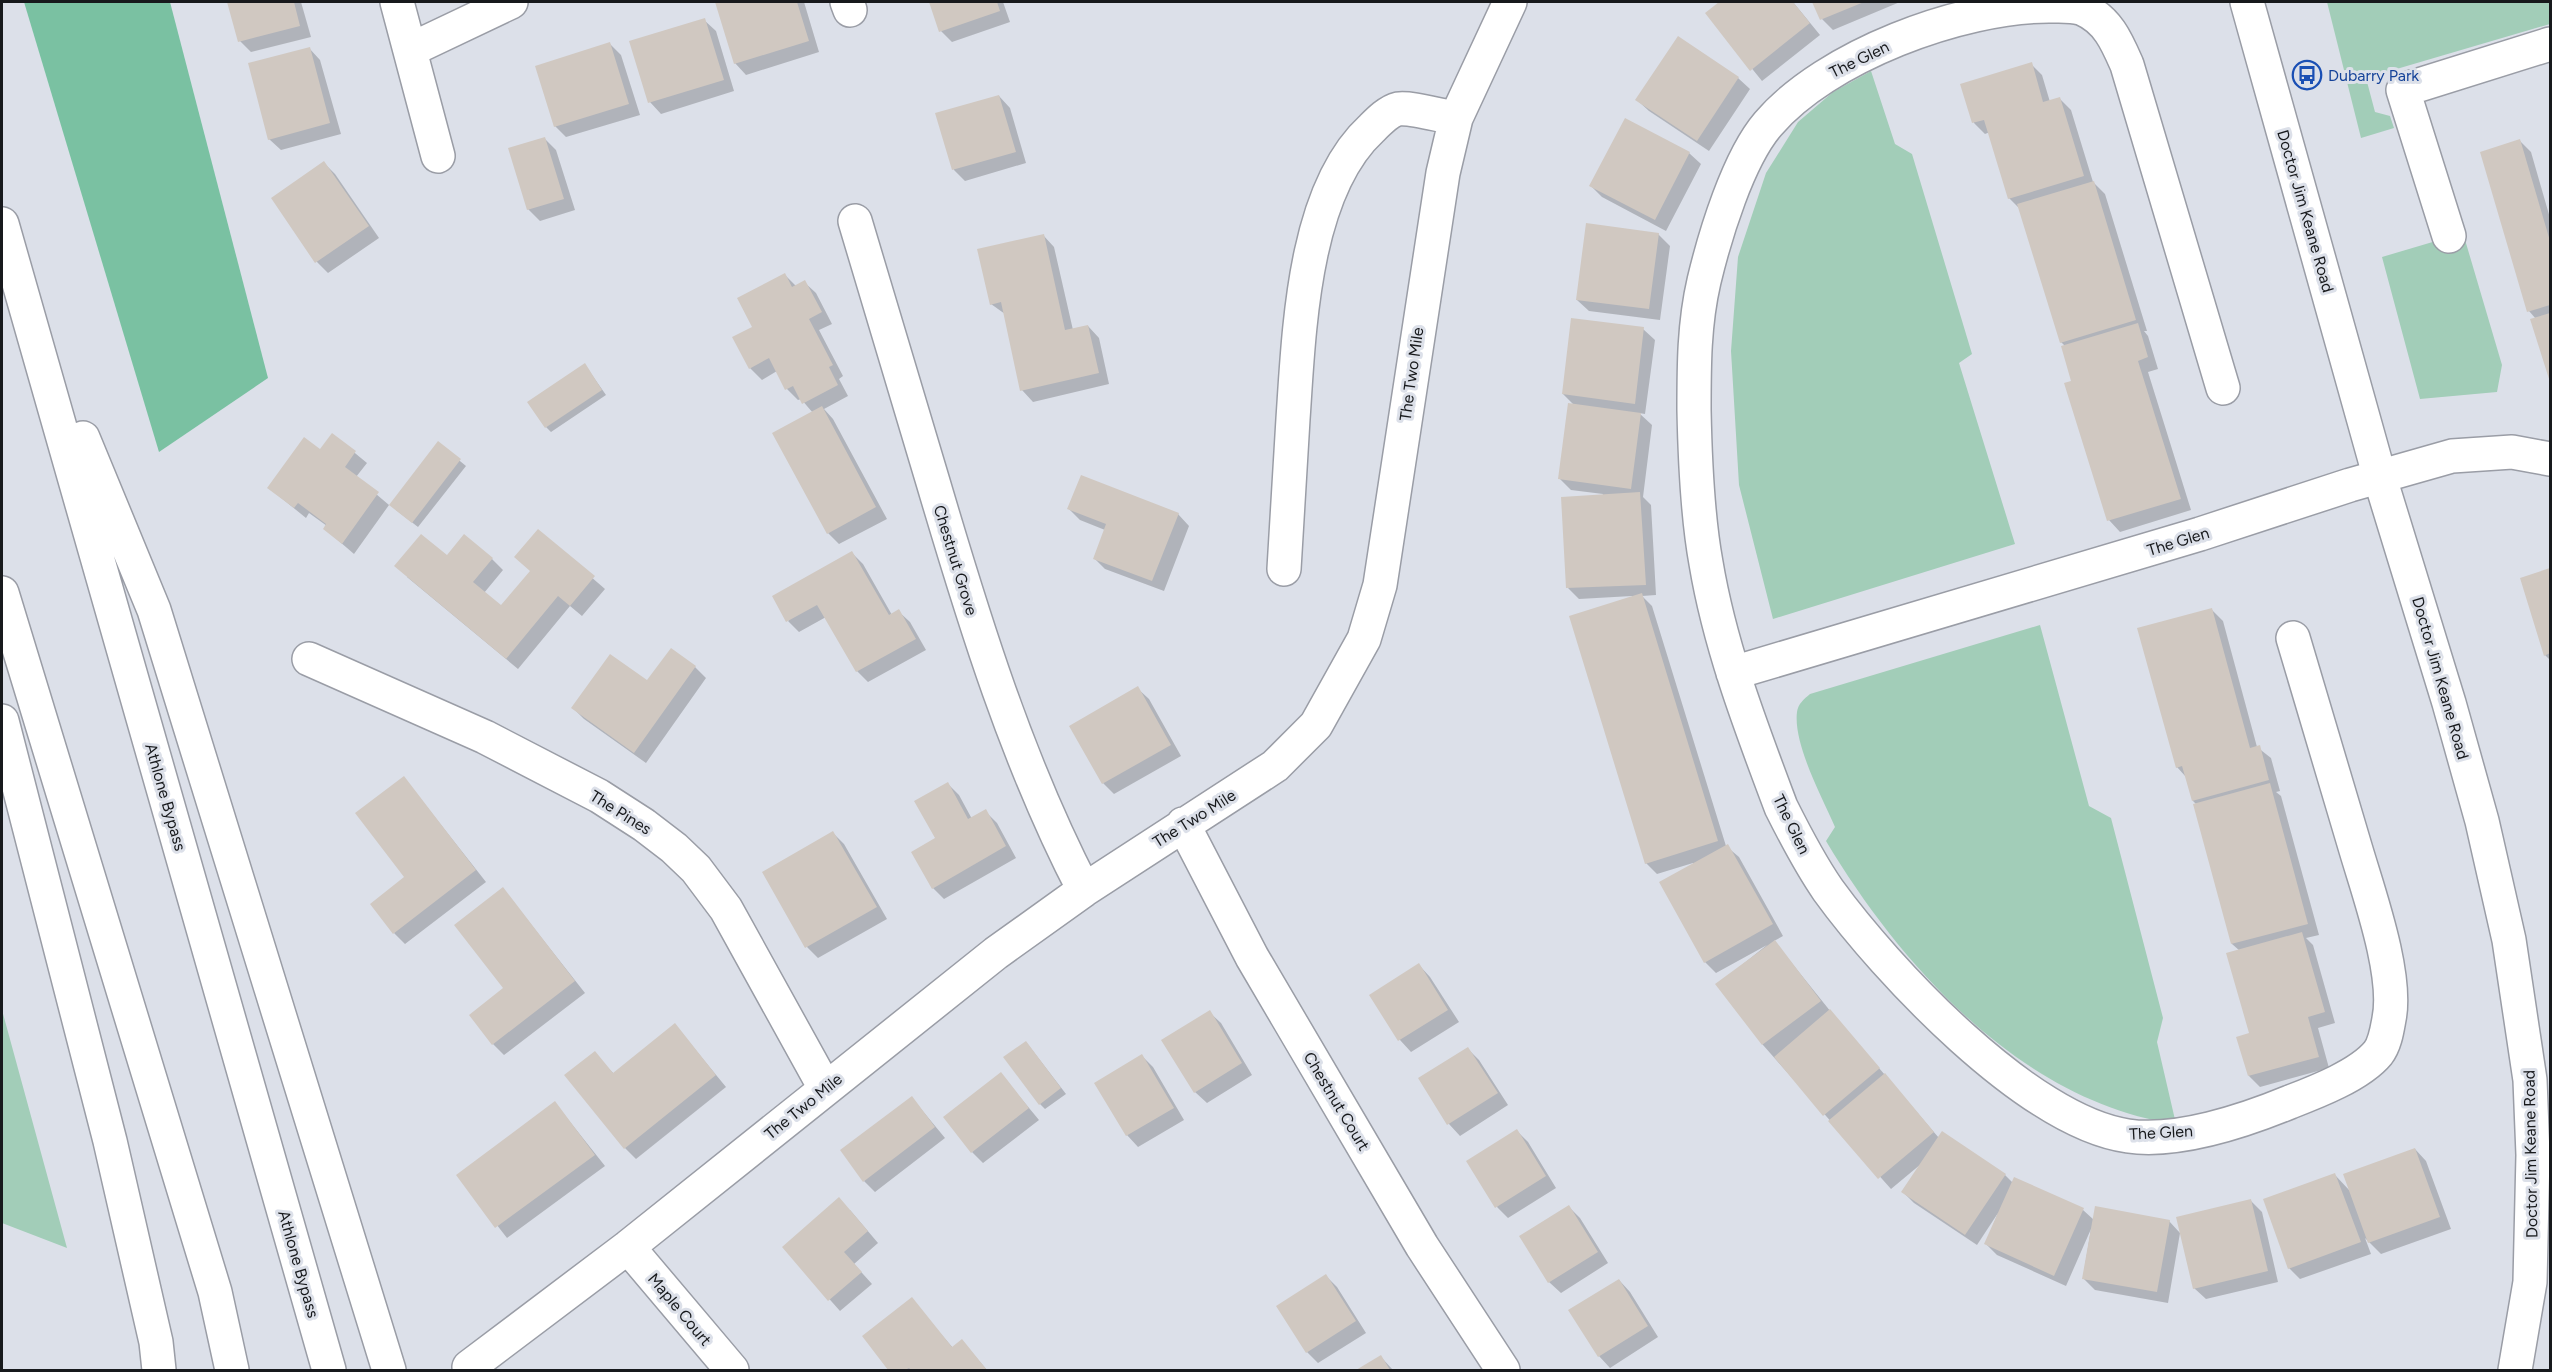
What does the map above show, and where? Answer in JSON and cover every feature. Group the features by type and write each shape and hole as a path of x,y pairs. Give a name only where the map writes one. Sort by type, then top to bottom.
{"main road":[{"path":"397,2 438,156"},
{"path":"410,50 511,2"},
{"name":"The Two Mile","path":"469,1367 628,1247 996,953 1084,890 1275,766 1316,726 1364,639 1380,585 1431,239 1456,118 1510,2"},
{"name":"Doctor Jim Keane Road","path":"2247,2 2380,478 2449,703 2482,821 2509,940 2524,1030 2532,1121 2530,1282 2515,1371"},
{"name":"The Glen","path":"2223,388 2127,65 2118,44 2101,19 2081,8 2027,6 1925,30 1870,51 1828,73 1767,124 1749,156 1715,241 1694,328 1695,437 1705,560 1733,673 1749,722 1791,828 1826,886 1865,936 1959,1034 2044,1103 2090,1125 2128,1136 2156,1136 2196,1132 2249,1119 2332,1086 2379,1052 2385,1036 2392,997 2389,975 2368,892 2293,638"},
{"path":"2449,236 2403,90 2550,44"},
{"path":"1284,569 1299,326 1316,230 1342,166 1365,135 1390,113 1397,109 1413,109 1428,114 1456,118"},
{"name":"Chestnut Grove","path":"855,220 970,608 1010,721 1047,812 1084,890"},
{"name":"Athlone Bypass","path":"2,224 329,1371"},
{"path":"22,292 154,610 389,1371"},
{"name":"The Glen","path":"1733,673 2469,453 2512,452 2550,459"},
{"path":"2,593 215,1292 232,1371"},
{"name":"The Pines","path":"309,659 485,736 599,796 644,825 674,848 696,869 726,909 825,1088"},
{"path":"2,721 110,1141 156,1342 159,1371"},
{"name":"Chestnut Court","path":"1183,824 1258,968 1422,1246 1503,1371"},
{"name":"Maple Court","path":"628,1247 732,1371"}],"green space":[{"path":"24,2 170,2 268,378 159,452"},
{"path":"2327,2 2550,2 2550,24 2366,78 2375,112 2390,116 2394,128 2361,138"},
{"path":"1871,71 1895,144 1912,154 1972,354 1959,363 2015,544 1773,619 1739,485 1731,351 1738,257 1766,173 1798,122 1833,92"},
{"path":"2463,233 2502,365 2497,392 2420,399 2382,257"},
{"path":"2040,625 2089,806 2111,818 2163,1018 2157,1042 2176,1124 2120,1111 2067,1088 2018,1058 1972,1022 1930,981 1891,936 1826,841 1835,827 1799,739 1797,712 1804,700 1810,694"},
{"path":"2,1010 67,1248 2,1223"}],"building":[{"path":"227,2 294,2 300,26 238,42"},
{"path":"715,2 797,2 809,41 734,64"},
{"path":"929,2 997,2 1000,11 939,32"},
{"path":"1719,2 1793,2 1810,23 1750,71 1705,13"},
{"path":"1812,2 1864,2 1820,20"},
{"path":"705,18 724,80 648,103 629,41"},
{"path":"1678,36 1739,77 1697,141 1635,100"},
{"path":"610,42 629,104 554,127 535,66"},
{"path":"310,47 330,123 268,140 248,63"},
{"path":"2032,62 2043,102 2060,97 2084,176 2008,199 1984,120 1972,123 1960,84"},
{"path":"999,95 1016,152 952,170 935,113"},
{"path":"1625,118 1690,152 1655,220 1589,186"},
{"path":"545,137 564,199 527,210 508,148"},
{"path":"2520,139 2550,241 2550,305 2527,312 2480,152"},
{"path":"324,161 369,226 315,263 271,198"},
{"path":"2094,181 2136,320 2060,343 2017,204"},
{"path":"1586,223 1659,233 1649,309 1576,300"},
{"path":"1044,234 1065,330 1088,325 1099,373 1020,391 1001,302 990,305 977,249"},
{"path":"785,273 792,287 805,280 822,312 809,319 833,365 829,367 838,385 802,404 793,386 785,390 769,358 749,369 732,337 752,327 737,298"},
{"path":"2550,313 2550,382 2530,319"},
{"path":"1571,318 1644,327 1635,404 1562,394"},
{"path":"2138,323 2148,357 2138,361 2181,499 2107,521 2064,383 2071,381 2061,346"},
{"path":"585,363 602,390 545,428 527,402"},
{"path":"1568,403 1641,413 1631,489 1558,479"},
{"path":"822,406 876,507 827,534 772,433"},
{"path":"332,433 356,451 345,467 379,492 342,544 323,529 326,524 298,503 294,508 267,488 304,437 320,449"},
{"path":"438,441 461,459 412,523 389,505"},
{"path":"1081,475 1179,513 1152,581 1093,559 1106,524 1067,509"},
{"path":"1640,492 1646,585 1566,588 1561,497"},
{"path":"538,529 595,576 570,606 558,596 506,659 394,566 421,534 447,555 464,534 493,558 473,582 501,605 530,571 514,557"},
{"path":"852,551 889,615 899,609 916,639 856,672 817,605 786,622 772,596"},
{"path":"2550,568 2550,653 2544,656 2520,578"},
{"path":"1642,593 1718,841 1645,864 1569,616"},
{"path":"2212,608 2250,748 2260,745 2269,780 2192,801 2182,766 2176,768 2137,628"},
{"path":"671,648 696,666 634,753 571,708 610,654 647,680"},
{"path":"1138,686 1171,745 1102,784 1069,726"},
{"path":"404,776 476,870 393,934 370,904 404,877 355,813"},
{"path":"948,782 968,819 986,809 1006,846 932,889 911,852 935,838 914,801"},
{"path":"2270,783 2308,924 2231,944 2193,804"},
{"path":"833,831 877,907 805,948 762,872"},
{"path":"1728,844 1773,924 1704,963 1659,882"},
{"path":"503,887 575,981 492,1045 469,1015 503,988 454,925"},
{"path":"2302,932 2325,1012 2308,1017 2319,1057 2248,1076 2236,1037 2249,1033 2226,953"},
{"path":"1775,940 1821,1001 1762,1045 1715,984"},
{"path":"1419,963 1448,1010 1398,1041 1369,995"},
{"path":"1830,1009 1880,1068 1823,1116 1774,1057"},
{"path":"1210,1010 1242,1063 1194,1093 1161,1040"},
{"path":"675,1023 716,1075 624,1149 564,1075 595,1051 613,1073"},
{"path":"1026,1041 1061,1088 1039,1105 1003,1057"},
{"path":"1468,1047 1498,1093 1447,1125 1418,1078"},
{"path":"1142,1054 1174,1108 1126,1136 1094,1083"},
{"path":"1001,1072 1029,1108 971,1153 943,1117"},
{"path":"1885,1073 1934,1132 1878,1179 1828,1121"},
{"path":"912,1096 935,1127 863,1182 840,1150"},
{"path":"555,1101 595,1155 495,1228 456,1175"},
{"path":"1517,1129 1546,1176 1495,1208 1466,1161"},
{"path":"1942,1131 2006,1174 1965,1235 1901,1192"},
{"path":"2415,1148 2440,1217 2368,1243 2343,1174"},
{"path":"2335,1173 2361,1242 2288,1269 2263,1199"},
{"path":"2014,1177 2084,1208 2054,1276 1984,1244"},
{"path":"839,1197 868,1231 844,1252 862,1272 828,1301 782,1247"},
{"path":"2251,1199 2268,1271 2193,1289 2176,1217"},
{"path":"1569,1205 1598,1252 1548,1283 1519,1236"},
{"path":"2095,1206 2170,1220 2157,1292 2082,1279"},
{"path":"1326,1274 1356,1321 1306,1353 1276,1306"},
{"path":"1619,1279 1648,1326 1598,1357 1568,1310"},
{"path":"912,1297 952,1347 962,1339 987,1370 911,1370 909,1368 888,1370 862,1336"},
{"path":"1381,1355 1390,1370 1356,1370"}],"place":[{"name":"Dubarry Park","path":"2307,75"}]}
